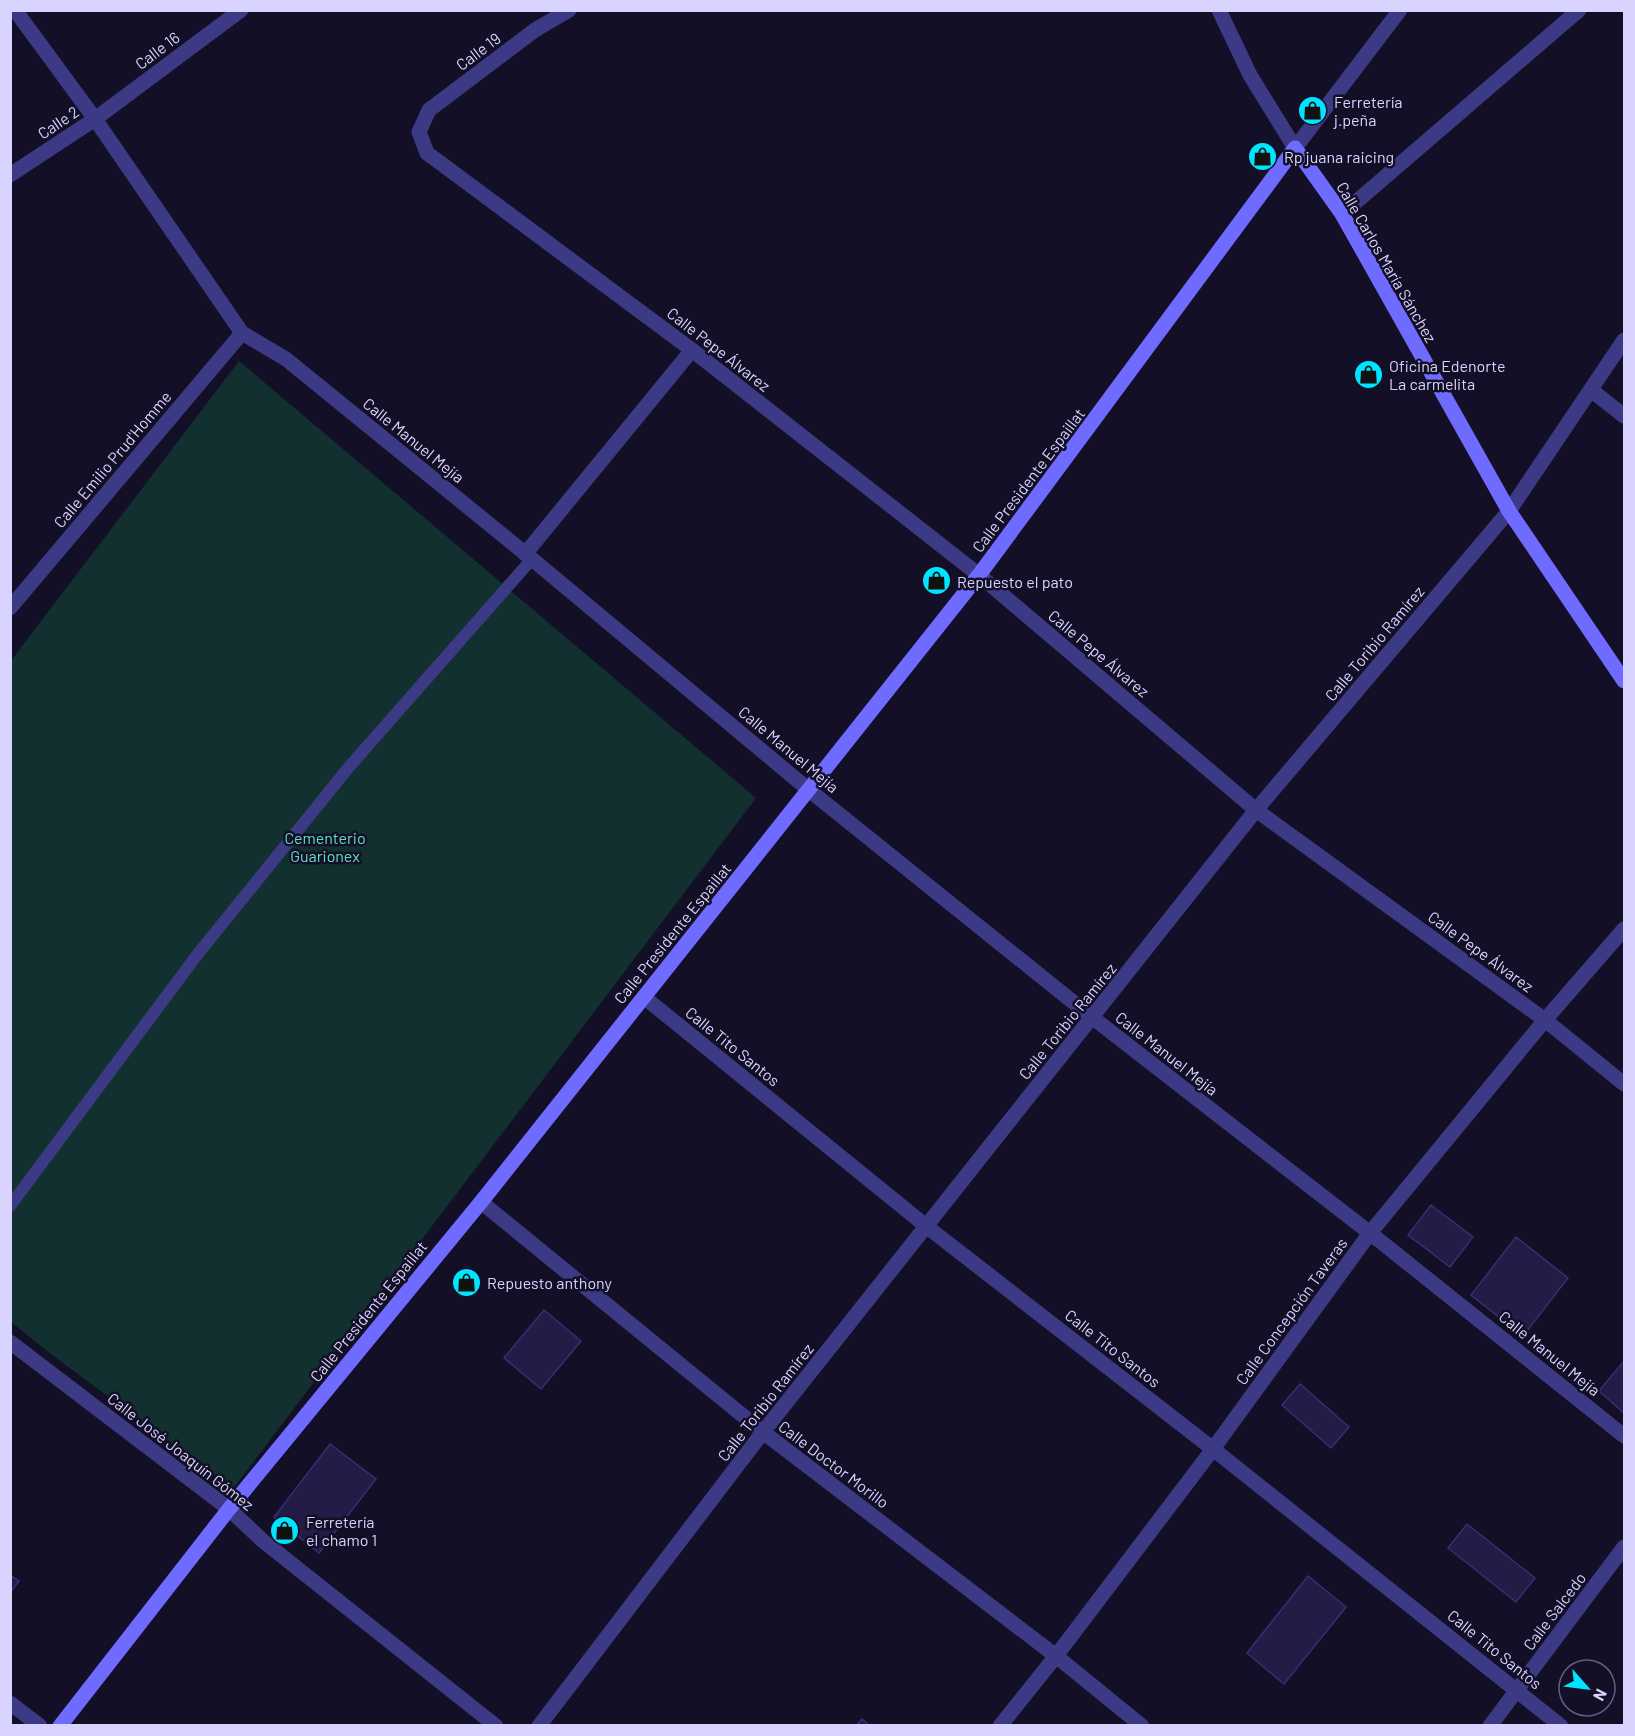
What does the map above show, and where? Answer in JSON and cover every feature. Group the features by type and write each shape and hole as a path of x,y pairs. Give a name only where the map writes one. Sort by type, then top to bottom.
{"street":[{"name":"Calle Manuel Mejía","path":"15,10 95,119 242,333 285,359 528,556 809,790 1093,1018 1370,1233 1624,1436"},
{"name":"Calle 16","path":"95,119 241,10"},
{"name":"Calle 19","path":"420,132 429,110 535,30 569,10"},
{"name":"Calle Carlos María Sánchez","path":"1219,10 1250,75 1295,148 1342,214 1509,512 1624,681"},
{"path":"1295,148 1400,10"},
{"path":"1342,214 1579,10"},
{"name":"Calle 2","path":"10,175 95,119"},
{"name":"Calle Pepe Álvarez","path":"420,132 427,153 692,350 980,575 1256,810 1545,1020 1624,1084"},
{"name":"Calle Presidente Espaillat","path":"60,1725 230,1509 481,1202 980,575 1295,148"},
{"name":"Calle Emilio Prud'Homme","path":"10,608 242,333"},
{"name":"Calle Toribio Ramírez","path":"539,1725 763,1432 1256,810 1509,512 1624,340"},
{"path":"528,556 692,350"},
{"path":"1591,390 1624,416"},
{"name":"Calle Concepción Taveras","path":"1000,1725 1056,1656 1213,1449 1370,1233 1545,1020 1624,929"},
{"name":"Calle Tito Santos","path":"644,997 926,1226 1213,1449 1561,1725"},
{"name":"Calle Doctor Morillo","path":"481,1202 763,1432 1056,1656 1142,1725"},
{"name":"Calle José Joaquín Gómez","path":"10,1342 230,1509 263,1541 496,1725"},
{"name":"Calle Salcedo","path":"1490,1725 1624,1547"},
{"path":"10,1703 40,1725"}],"lane":[{"path":"10,1206 197,955 349,767 528,556"}],"green space":[{"name":"Cementerio Guarionex","path":"239,361 756,798 233,1489 11,1322 10,662"}],"building":[{"path":"1431,1205 1473,1237 1450,1267 1408,1235"},
{"path":"1516,1237 1568,1278 1523,1336 1471,1295"},
{"path":"544,1310 581,1341 541,1389 504,1358"},
{"path":"1624,1361 1624,1413 1599,1391"},
{"path":"1300,1384 1349,1427 1331,1448 1282,1405"},
{"path":"330,1444 376,1479 319,1553 274,1517"},
{"path":"1467,1524 1535,1578 1516,1602 1448,1548"},
{"path":"10,1575 19,1581 10,1593"},
{"path":"1308,1576 1346,1607 1284,1684 1247,1653"},
{"path":"862,1719 870,1726 856,1726"}],"place":[{"name":"Ferretería j.peña","path":"1313,110"},
{"name":"Rp juana raicing","path":"1263,156"},
{"name":"Oficina Edenorte La carmelita","path":"1368,374"},
{"name":"Repuesto el pato","path":"936,581"},
{"name":"Repuesto anthony","path":"466,1282"},
{"name":"Ferretería el chamo 1","path":"285,1530"}]}
